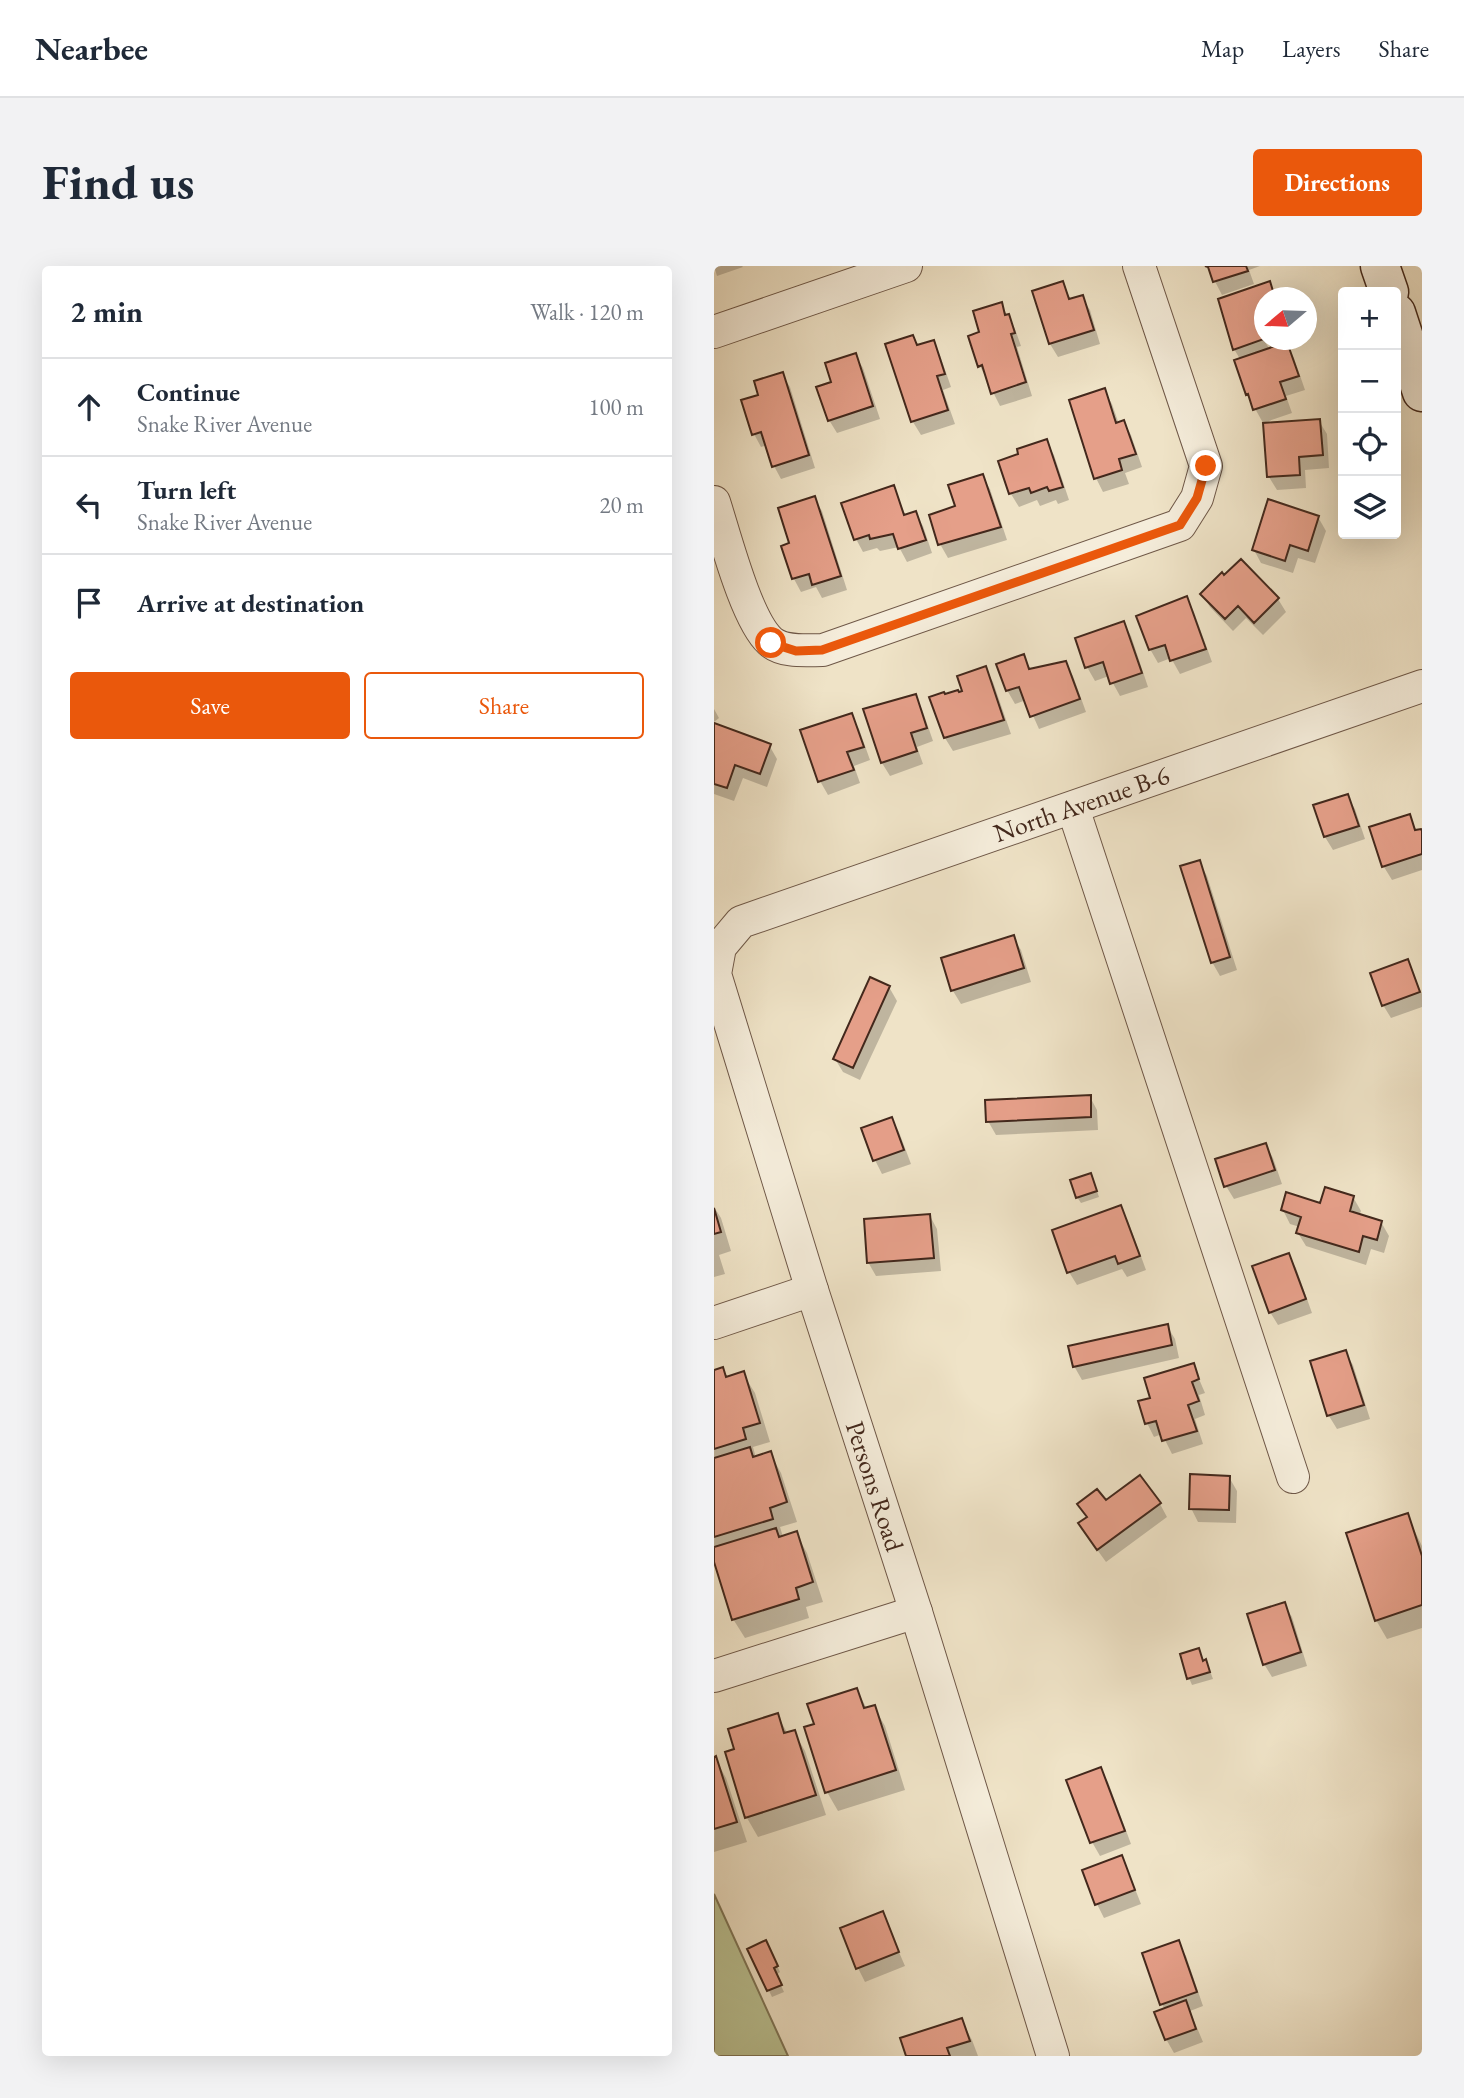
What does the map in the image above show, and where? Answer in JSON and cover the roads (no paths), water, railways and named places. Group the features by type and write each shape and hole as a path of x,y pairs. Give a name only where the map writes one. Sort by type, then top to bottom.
{"main road":[{"path":"1380,266 1387,287"},
{"path":"1401,328 1422,392"}],"street":[{"path":"714,332 906,266"},
{"path":"714,502 752,615 771,643 796,651 822,650 1180,525 1197,498 1206,466 1139,266"},
{"name":"North Avenue B-6","path":"741,922 1422,686"},
{"path":"1073,808 1293,1477"},
{"name":"Persons Road","path":"741,922 720,947 715,975 1053,2056"},
{"path":"714,1323 812,1290"},
{"path":"714,1675 916,1612"}]}
